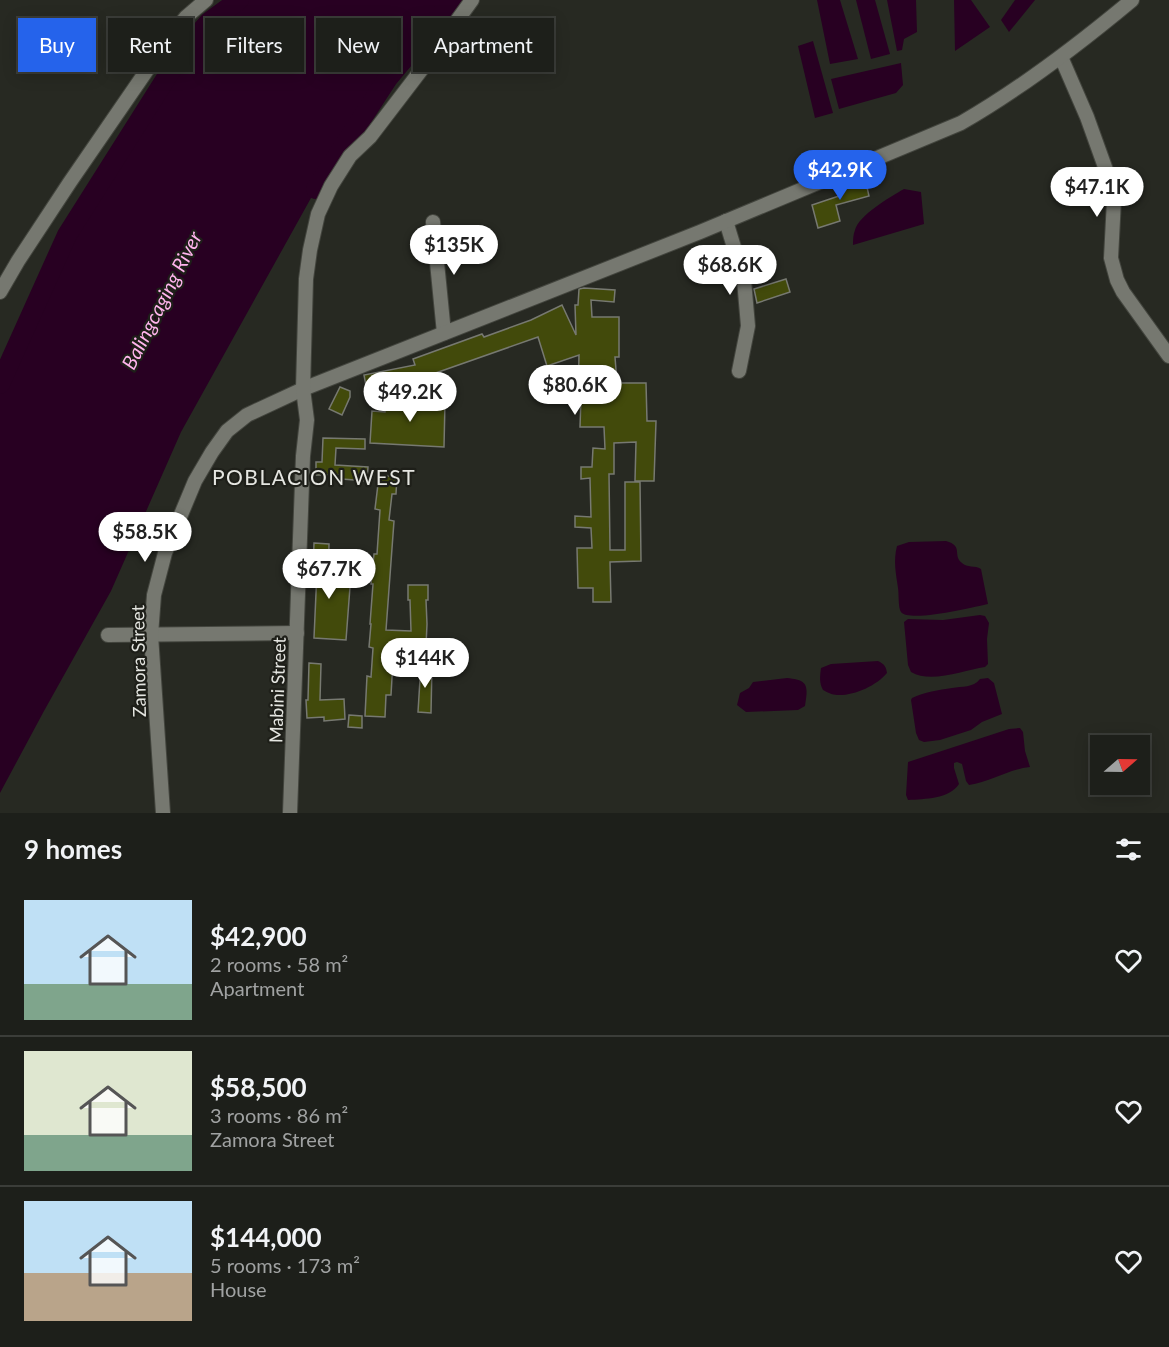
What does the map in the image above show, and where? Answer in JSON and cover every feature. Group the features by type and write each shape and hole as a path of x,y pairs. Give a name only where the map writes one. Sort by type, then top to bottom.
{"street":[{"path":"0,292 70,182 191,6 206,0"},
{"name":"Mabini Street","path":"290,813 303,456 307,420 303,389 306,279 318,214 331,186 350,156 370,136 422,69 471,0"},
{"name":"Zamora Street","path":"163,813 151,634 154,595 165,553 195,481 227,431 247,415 303,389 726,221 961,123 1061,57 1132,0"},
{"path":"1061,57 1087,117 1110,181 1114,200 1112,258 1117,280 1123,292 1169,356"},
{"path":"726,221 744,280 748,326 738,370"},
{"path":"433,222 444,333"},
{"path":"108,635 297,633"}],"water":[{"name":"Balingcaging River","path":"239,0 453,0 438,18 413,18 413,48 401,62 401,18 316,18 316,72 393,72 316,189 181,432 111,591 0,793 0,384 67,235 170,72 193,72 193,40 205,27 205,72 304,72 304,18 214,18"},
{"path":"817,0 840,0 858,59 830,64"},
{"path":"856,0 875,0 890,54 871,59"},
{"path":"887,0 916,0 917,32 904,39 902,50 897,51"},
{"path":"954,0 971,0 990,27 955,51"},
{"path":"1015,0 1035,0 1009,32 1001,20"},
{"path":"813,41 833,113 815,118 798,46"},
{"path":"901,63 903,85 896,93 839,109 831,79"},
{"path":"904,189 921,192 924,224 853,245 855,230 862,218"},
{"path":"946,541 955,545 962,563 981,569 988,604 928,615 906,615 901,612 899,604 895,567 897,546 909,542"},
{"path":"985,616 989,623 988,664 985,667 928,677 911,672 908,665 904,622 908,619 943,620"},
{"path":"878,661 887,673 871,686 844,695 823,690 820,682 821,668 831,664"},
{"path":"787,678 800,680 805,685 807,693 805,706 798,710 746,712 737,705 740,693 749,688 753,682"},
{"path":"988,678 994,683 1002,714 982,722 971,730 940,740 924,742 919,740 916,733 912,698 932,691 971,685 980,679"},
{"path":"1020,728 1023,732 1030,767 969,785 962,764 957,762 954,763 954,768 959,784 955,789 936,797 908,800 906,795 908,762 1009,729"}],"building":[{"path":"864,174 869,196 836,205 840,221 818,228 812,205 839,196 836,185 854,180 854,177"},
{"path":"786,279 790,292 757,303 754,289"},
{"path":"579,289 615,290 614,302 591,300 592,317 619,317 619,357 615,357 617,383 646,383 647,421 656,421 654,481 635,481 636,442 614,443 614,474 609,474 610,550 625,550 625,482 640,482 641,561 610,562 611,602 593,602 593,588 578,588 577,548 592,548 591,528 575,527 575,516 591,517 590,478 581,479 581,467 592,467 593,448 605,449 604,427 580,427 579,355 547,366 538,337 410,382 367,391 364,375 415,365 413,359 482,334 484,337 531,320 562,305 576,335 575,305 578,305"},
{"path":"340,387 350,391 350,397 342,415 329,409"},
{"path":"386,397 400,400 445,401 444,447 370,443 372,411 385,412"},
{"path":"323,438 365,439 365,449 336,448 335,465 368,467 367,481 342,479 342,475 316,475 316,462 322,462"},
{"path":"379,476 397,476 396,494 392,494 389,520 394,521 386,630 411,631 408,585 428,585 426,646 394,643 391,695 386,695 385,717 365,716 367,676 371,677 373,648 369,647 373,584 371,584 374,554 377,554 380,510 375,509"},
{"path":"314,543 329,544 328,585 350,587 346,640 314,638 317,571 313,571"},
{"path":"309,663 321,664 320,700 344,699 345,719 324,721 324,717 307,718"},
{"path":"421,663 432,664 431,713 418,712"},
{"path":"349,715 362,716 362,728 348,727"}],"waterway":[{"path":"0,384 67,235 182,53 209,22 239,0"},
{"path":"316,189 388,78 453,0"}],"district":[{"name":"POBLACION WEST","path":"314,476"}]}
